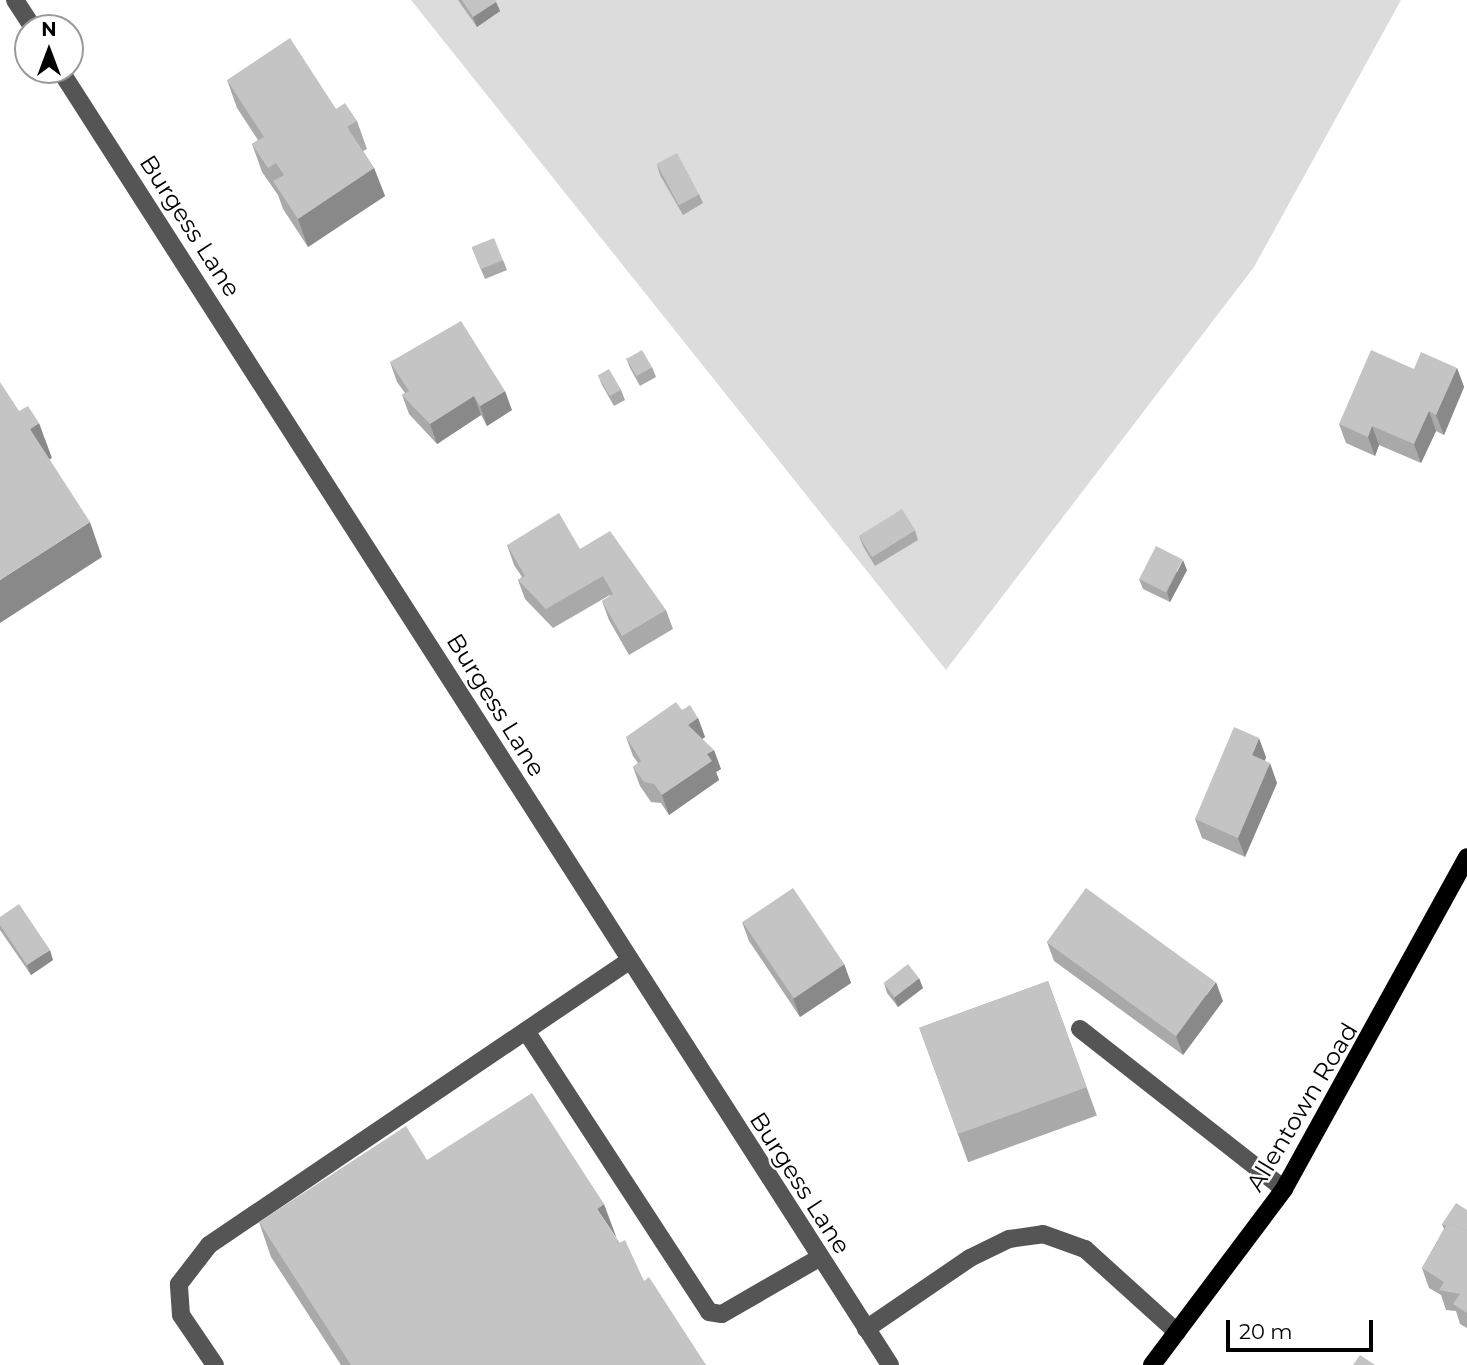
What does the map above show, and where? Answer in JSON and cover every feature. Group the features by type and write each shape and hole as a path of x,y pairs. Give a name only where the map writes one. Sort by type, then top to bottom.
{"main road":[{"name":"Allentown Road","path":"1152,1365 1284,1189 1467,857"}],"street":[{"name":"Burgess Lane","path":"70,84 819,1258 890,1365"},
{"path":"215,1365 181,1315 178,1284 209,1245 629,961"},
{"path":"1080,1029 1284,1189"},
{"path":"526,1031 709,1312 722,1314 819,1258"},
{"path":"866,1329 970,1258 1009,1239 1043,1234 1085,1248 1178,1332"}],"shaded area":[{"path":"411,0 1401,0 1254,267 946,670"}],"building":[{"path":"462,0 495,0 496,2 473,17"},
{"path":"290,38 336,109 345,103 357,121 347,127 374,168 298,219 273,181 284,175 276,163 268,168 252,144 264,137 227,80"},
{"path":"677,153 699,194 679,205 657,164"},
{"path":"494,238 503,260 481,269 472,247"},
{"path":"461,321 505,391 480,406 474,396 430,424 402,395 409,391 390,362"},
{"path":"642,350 652,367 636,376 626,359"},
{"path":"1371,350 1414,369 1421,352 1457,368 1436,415 1429,411 1414,444 1372,426 1368,437 1339,424"},
{"path":"609,369 621,390 610,396 598,376"},
{"path":"0,382 19,411 28,406 39,423 30,429 90,522 0,580"},
{"path":"902,509 915,530 872,557 859,536"},
{"path":"559,513 580,549 610,531 666,610 622,636 602,601 613,594 603,576 546,609 518,580 525,576 507,545"},
{"path":"1156,546 1183,560 1166,593 1139,579"},
{"path":"676,702 682,710 690,705 698,718 688,725 714,750 707,754 712,761 662,795 654,784 644,782 633,767 641,761 626,737"},
{"path":"1234,727 1259,738 1252,755 1270,763 1238,838 1195,819"},
{"path":"793,888 844,964 794,998 742,922"},
{"path":"1086,888 1215,982 1176,1036 1047,942"},
{"path":"19,904 50,950 27,965 0,925 0,917"},
{"path":"908,964 919,978 895,997 884,983"},
{"path":"1048,981 1087,1087 958,1134 919,1028"},
{"path":"532,1093 604,1204 597,1209 619,1243 625,1240 644,1281 649,1277 706,1365 351,1365 259,1222 406,1126 427,1160"},
{"path":"1456,1203 1467,1210 1467,1230 1448,1223 1446,1226 1442,1224"},
{"path":"1448,1223 1467,1230 1467,1313 1453,1304 1460,1294 1439,1290 1444,1282 1422,1268"},
{"path":"1360,1355 1375,1365 1353,1365"}]}
